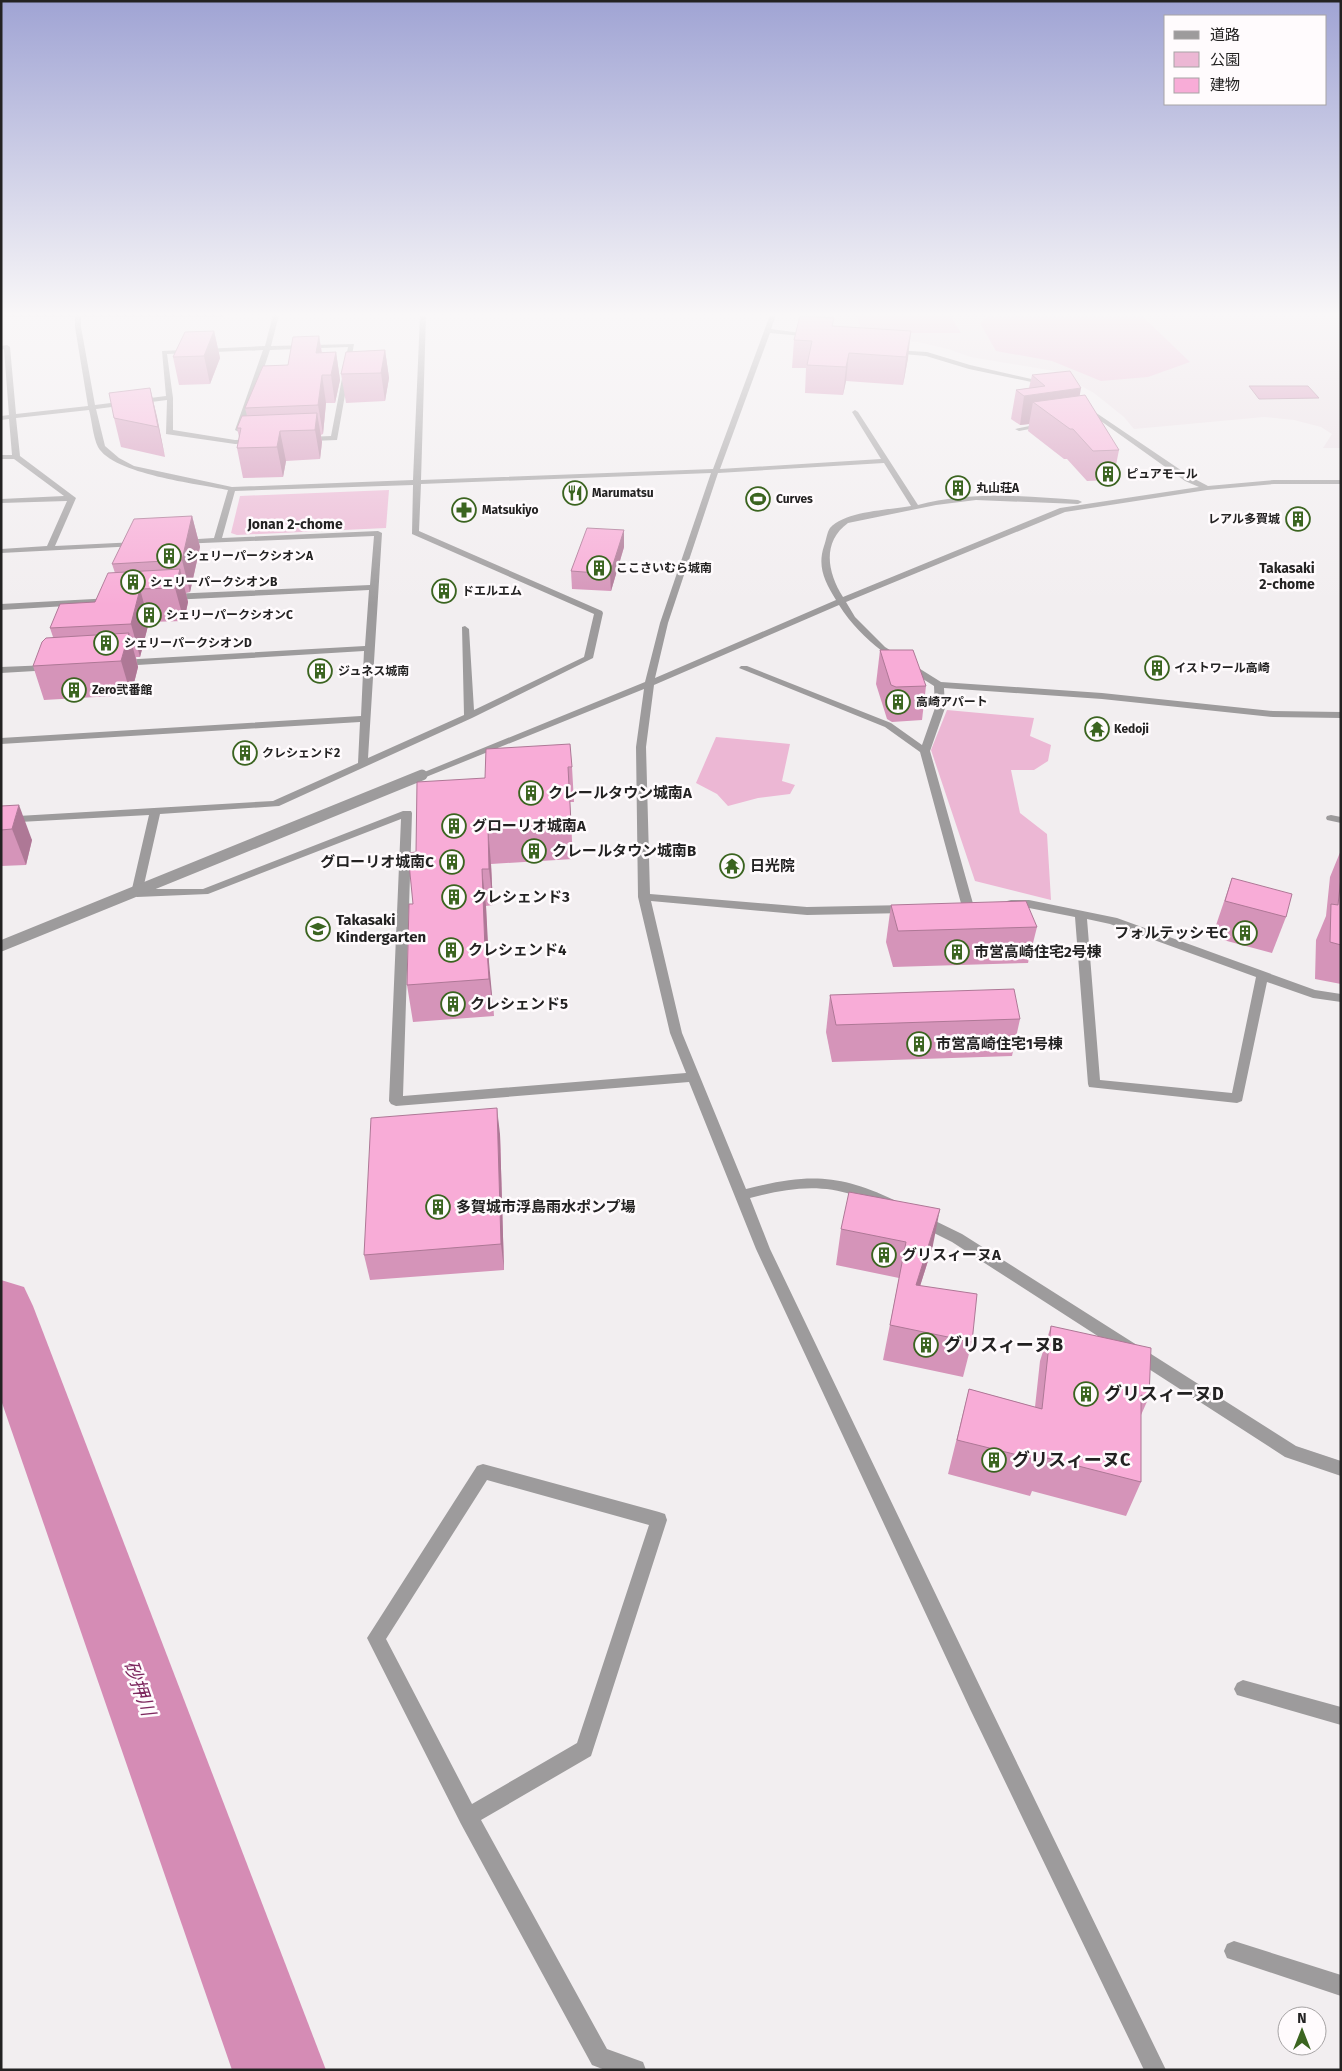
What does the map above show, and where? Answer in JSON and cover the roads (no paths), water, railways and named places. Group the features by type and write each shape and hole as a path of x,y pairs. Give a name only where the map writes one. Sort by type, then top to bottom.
{"street":[{"path":"14,412 16,457"},
{"path":"1,418 60,412"},
{"path":"93,412 101,446 116,460 132,468 154,474 232,489 716,471 886,460"},
{"path":"170,412 169,432 235,442 334,438 339,412"},
{"path":"235,442 245,412"},
{"path":"1,820 275,804 469,716 588,658 600,613 414,532 418,412"},
{"path":"738,412 707,491 664,623 649,684 641,747 644,896 676,1033 763,1249 923,1588 1155,2070"},
{"path":"855,412 916,508"},
{"path":"1091,412 1188,479 1207,488"},
{"path":"1088,418 1098,417"},
{"path":"1019,428 1049,424"},
{"path":"1,457 16,457 72,498"},
{"path":"1,946 649,684 840,601 1063,510 1098,503 1207,488 1274,482 1341,482"},
{"path":"217,541 232,489"},
{"path":"1,501 72,498"},
{"path":"50,548 72,498"},
{"path":"1098,503 962,498 937,501 916,508 869,515 845,521 833,530 824,559 829,582 852,619 882,649 938,685 1102,696 1273,714 1341,715"},
{"path":"168,543 378,533 368,648 363,764"},
{"path":"1,551 148,544"},
{"path":"166,598 374,587"},
{"path":"1,607 118,600"},
{"path":"464,629 469,716"},
{"path":"115,664 368,648"},
{"path":"1,670 58,667"},
{"path":"744,668 888,726 925,751"},
{"path":"938,685 940,708 925,751 968,907"},
{"path":"1,741 364,719"},
{"path":"155,812 137,893 204,892 407,813 396,1101 694,1077"},
{"path":"644,896 807,911 921,908"},
{"path":"1003,905 1029,904 1113,921 1313,994 1341,998"},
{"path":"1081,914 1094,1084 1237,1098 1262,976"},
{"path":"741,1195 798,1182 832,1184 871,1195 957,1238 1291,1452 1341,1469"},
{"path":"468,1817 584,1749 659,1520 483,1471 376,1638 468,1817 600,2057 635,2070"},
{"path":"1244,1689 1341,1716"},
{"path":"1234,1951 1341,1986"}],"waterway":[{"name":"砂押川","path":"1,1306 279,2070"}],"place":[{"name":"ピュアモール","path":"1108,474"},
{"name":"丸山荘A","path":"958,488"},
{"name":"Marumatsu","path":"575,493"},
{"name":"Curves","path":"758,499"},
{"name":"Matsukiyo","path":"464,510"},
{"name":"レアル多賀城","path":"1298,519"},
{"name":"シェリーパークシオンA","path":"169,556"},
{"name":"ここさいむら城南","path":"599,568"},
{"name":"シェリーパークシオンB","path":"133,582"},
{"name":"ドエルエム","path":"444,591"},
{"name":"シェリーパークシオンC","path":"149,615"},
{"name":"シェリーパークシオンD","path":"106,643"},
{"name":"イストワール高崎","path":"1157,668"},
{"name":"ジュネス城南","path":"320,671"},
{"name":"Zero弐番館","path":"74,690"},
{"name":"高崎アパート","path":"898,702"},
{"name":"Kedoji","path":"1097,729"},
{"name":"クレシェンド2","path":"245,753"},
{"name":"クレールタウン城南A","path":"531,793"},
{"name":"グローリオ城南A","path":"454,826"},
{"name":"クレールタウン城南B","path":"534,851"},
{"name":"グローリオ城南C","path":"452,862"},
{"name":"日光院","path":"732,866"},
{"name":"クレシェンド3","path":"454,897"},
{"name":"Takasaki Kindergarten","path":"318,929"},
{"name":"フォルテッシモC","path":"1245,933"},
{"name":"クレシェンド4","path":"451,950"},
{"name":"市営高崎住宅2号棟","path":"957,952"},
{"name":"クレシェンド5","path":"453,1004"},
{"name":"市営高崎住宅1号棟","path":"919,1044"},
{"name":"多賀城市浮島雨水ポンプ場","path":"438,1207"},
{"name":"グリスィーヌA","path":"884,1255"},
{"name":"グリスィーヌB","path":"926,1345"},
{"name":"グリスィーヌD","path":"1086,1394"},
{"name":"グリスィーヌC","path":"994,1460"}],"district":[{"name":"Jonan 2-chome","path":"295,524"},
{"name":"Takasaki 2-chome","path":"1287,576"}]}
